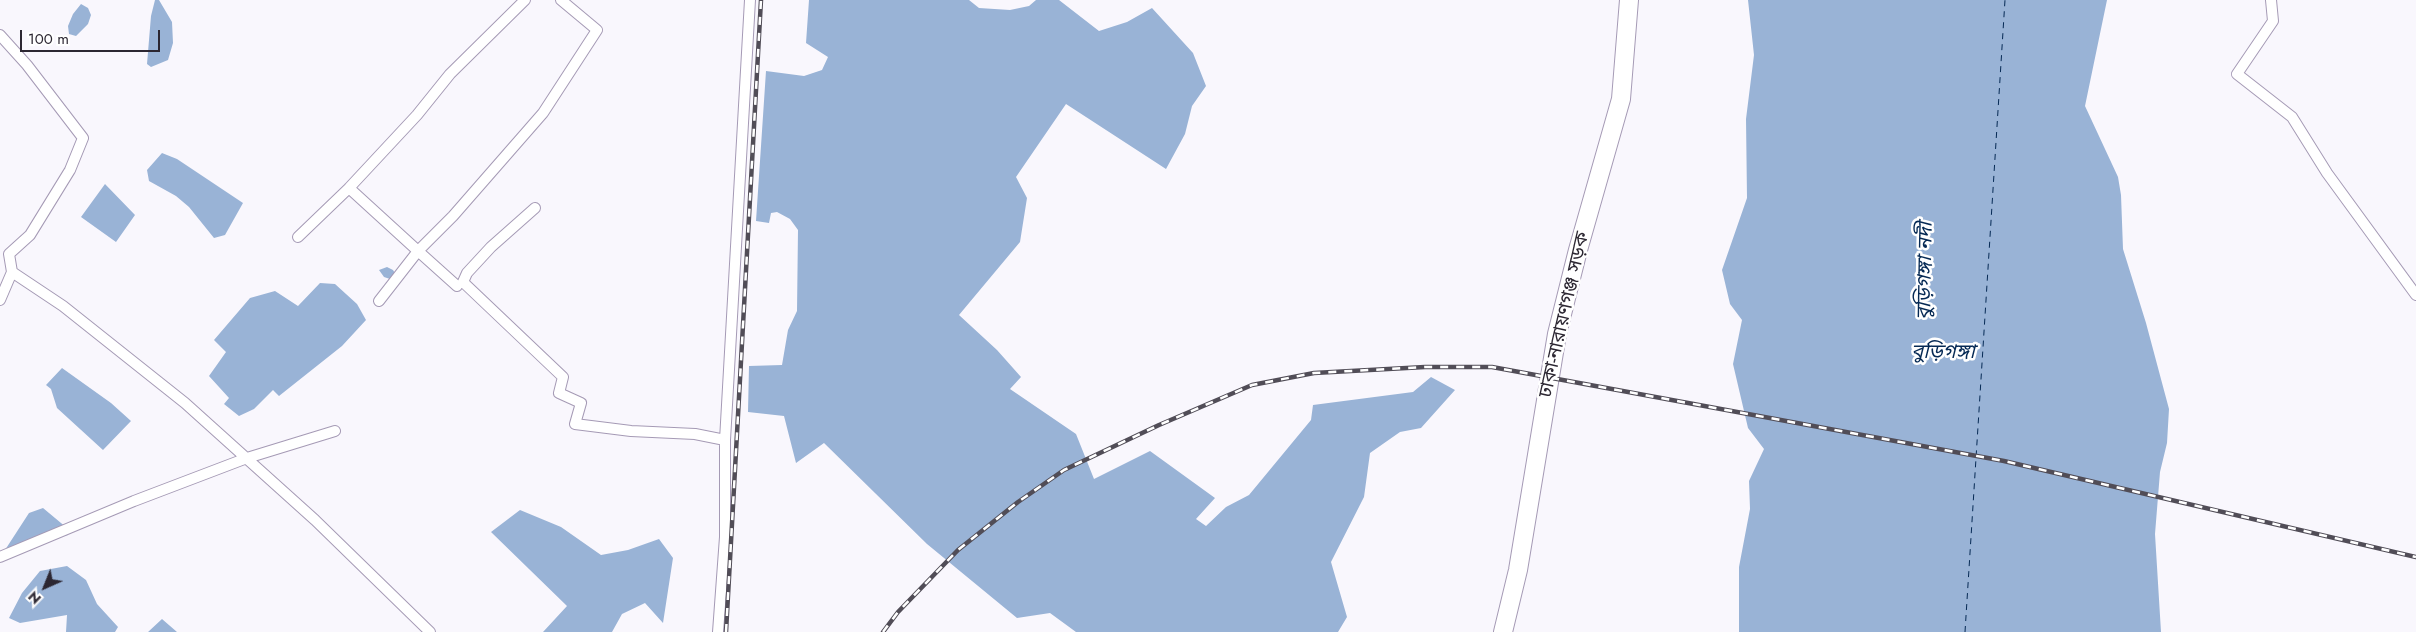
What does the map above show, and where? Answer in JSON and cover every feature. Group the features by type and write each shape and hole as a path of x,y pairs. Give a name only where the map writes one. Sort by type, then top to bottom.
{"highway":[{"name":"ঢাকা-নারায়ণগঞ্জ সড়ক","path":"1503,632 1518,570 1557,334 1578,250 1621,99 1629,0"}],"street":[{"path":"298,237 349,188 418,115 450,74 526,0"},
{"path":"380,301 418,251 453,216 543,113 597,30 561,0"},
{"path":"718,632 725,537 725,440 750,0"},
{"path":"2271,0 2273,21 2237,74 2292,117 2327,173 2416,295"},
{"path":"0,35 27,65 83,138 70,170 30,235 9,254 12,272 0,300"},
{"path":"349,188 457,286"},
{"path":"535,208 491,247 467,273 463,282 563,377 559,393 581,403 575,424 631,431 695,434 725,440"},
{"path":"12,272 63,306 185,403 377,579 430,632"},
{"path":"0,557 134,501 247,458 335,431"}],"water":[{"path":"155,0 159,0 172,22 173,43 168,60 151,67 147,64 151,16"},
{"path":"809,0 969,0 979,8 1010,10 1029,6 1036,0 1059,0 1099,31 1127,22 1152,8 1193,53 1206,86 1192,106 1185,134 1166,169 1066,104 1016,177 1027,198 1020,242 959,315 997,350 1021,377 1010,389 1076,434 1094,479 1150,451 1215,498 1196,519 1206,526 1226,507 1249,495 1311,420 1313,405 1413,392 1431,377 1455,390 1421,428 1400,432 1370,453 1364,497 1331,562 1347,617 1338,632 1076,632 1050,613 1017,618 927,544 824,443 796,463 784,416 748,412 749,366 782,365 788,330 797,311 798,230 790,219 777,212 771,213 769,223 756,221 766,71 804,76 822,70 828,57 806,43"},
{"name":"বুড়িগঙ্গা","path":"1748,0 2107,0 2085,106 2118,177 2121,195 2123,249 2146,323 2169,409 2167,443 2160,472 2155,534 2161,632 1739,632 1739,567 1750,509 1749,481 1764,449 1748,428 1733,364 1742,320 1730,304 1722,270 1747,198 1746,119 1754,55"},
{"path":"81,4 88,8 91,15 88,24 76,36 69,34 68,26 73,14"},
{"path":"162,153 177,159 243,203 225,235 214,238 189,207 176,196 149,181 147,170"},
{"path":"105,184 135,215 116,242 81,217"},
{"path":"387,267 393,270 396,275 390,279 384,277 379,270"},
{"path":"320,283 335,284 357,304 366,320 342,346 279,396 273,390 254,409 239,416 224,404 229,398 209,376 226,352 214,340 250,298 275,291 298,306"},
{"path":"62,368 111,403 131,421 103,450 57,408 51,389 46,385"},
{"path":"43,508 67,528 68,535 5,550 29,513"},
{"path":"520,510 561,527 601,555 628,550 659,539 673,558 663,623 645,603 622,614 612,632 543,632 567,606 491,532"},
{"path":"67,566 86,580 97,604 118,627 115,632 66,632 67,615 20,623 9,618 22,593 40,571"},
{"path":"162,619 177,632 148,632"}],"ferry route":[{"path":"1965,632 2005,0"}],"railway":[{"path":"726,632 761,0"},
{"path":"883,632 898,612 958,550 1018,502 1064,470 1159,425 1252,385 1314,373 1425,367 1492,367 2004,461 2416,557"}],"water label":[{"name":"বুড়িগঙ্গা নদী","path":"1926,271"}]}
